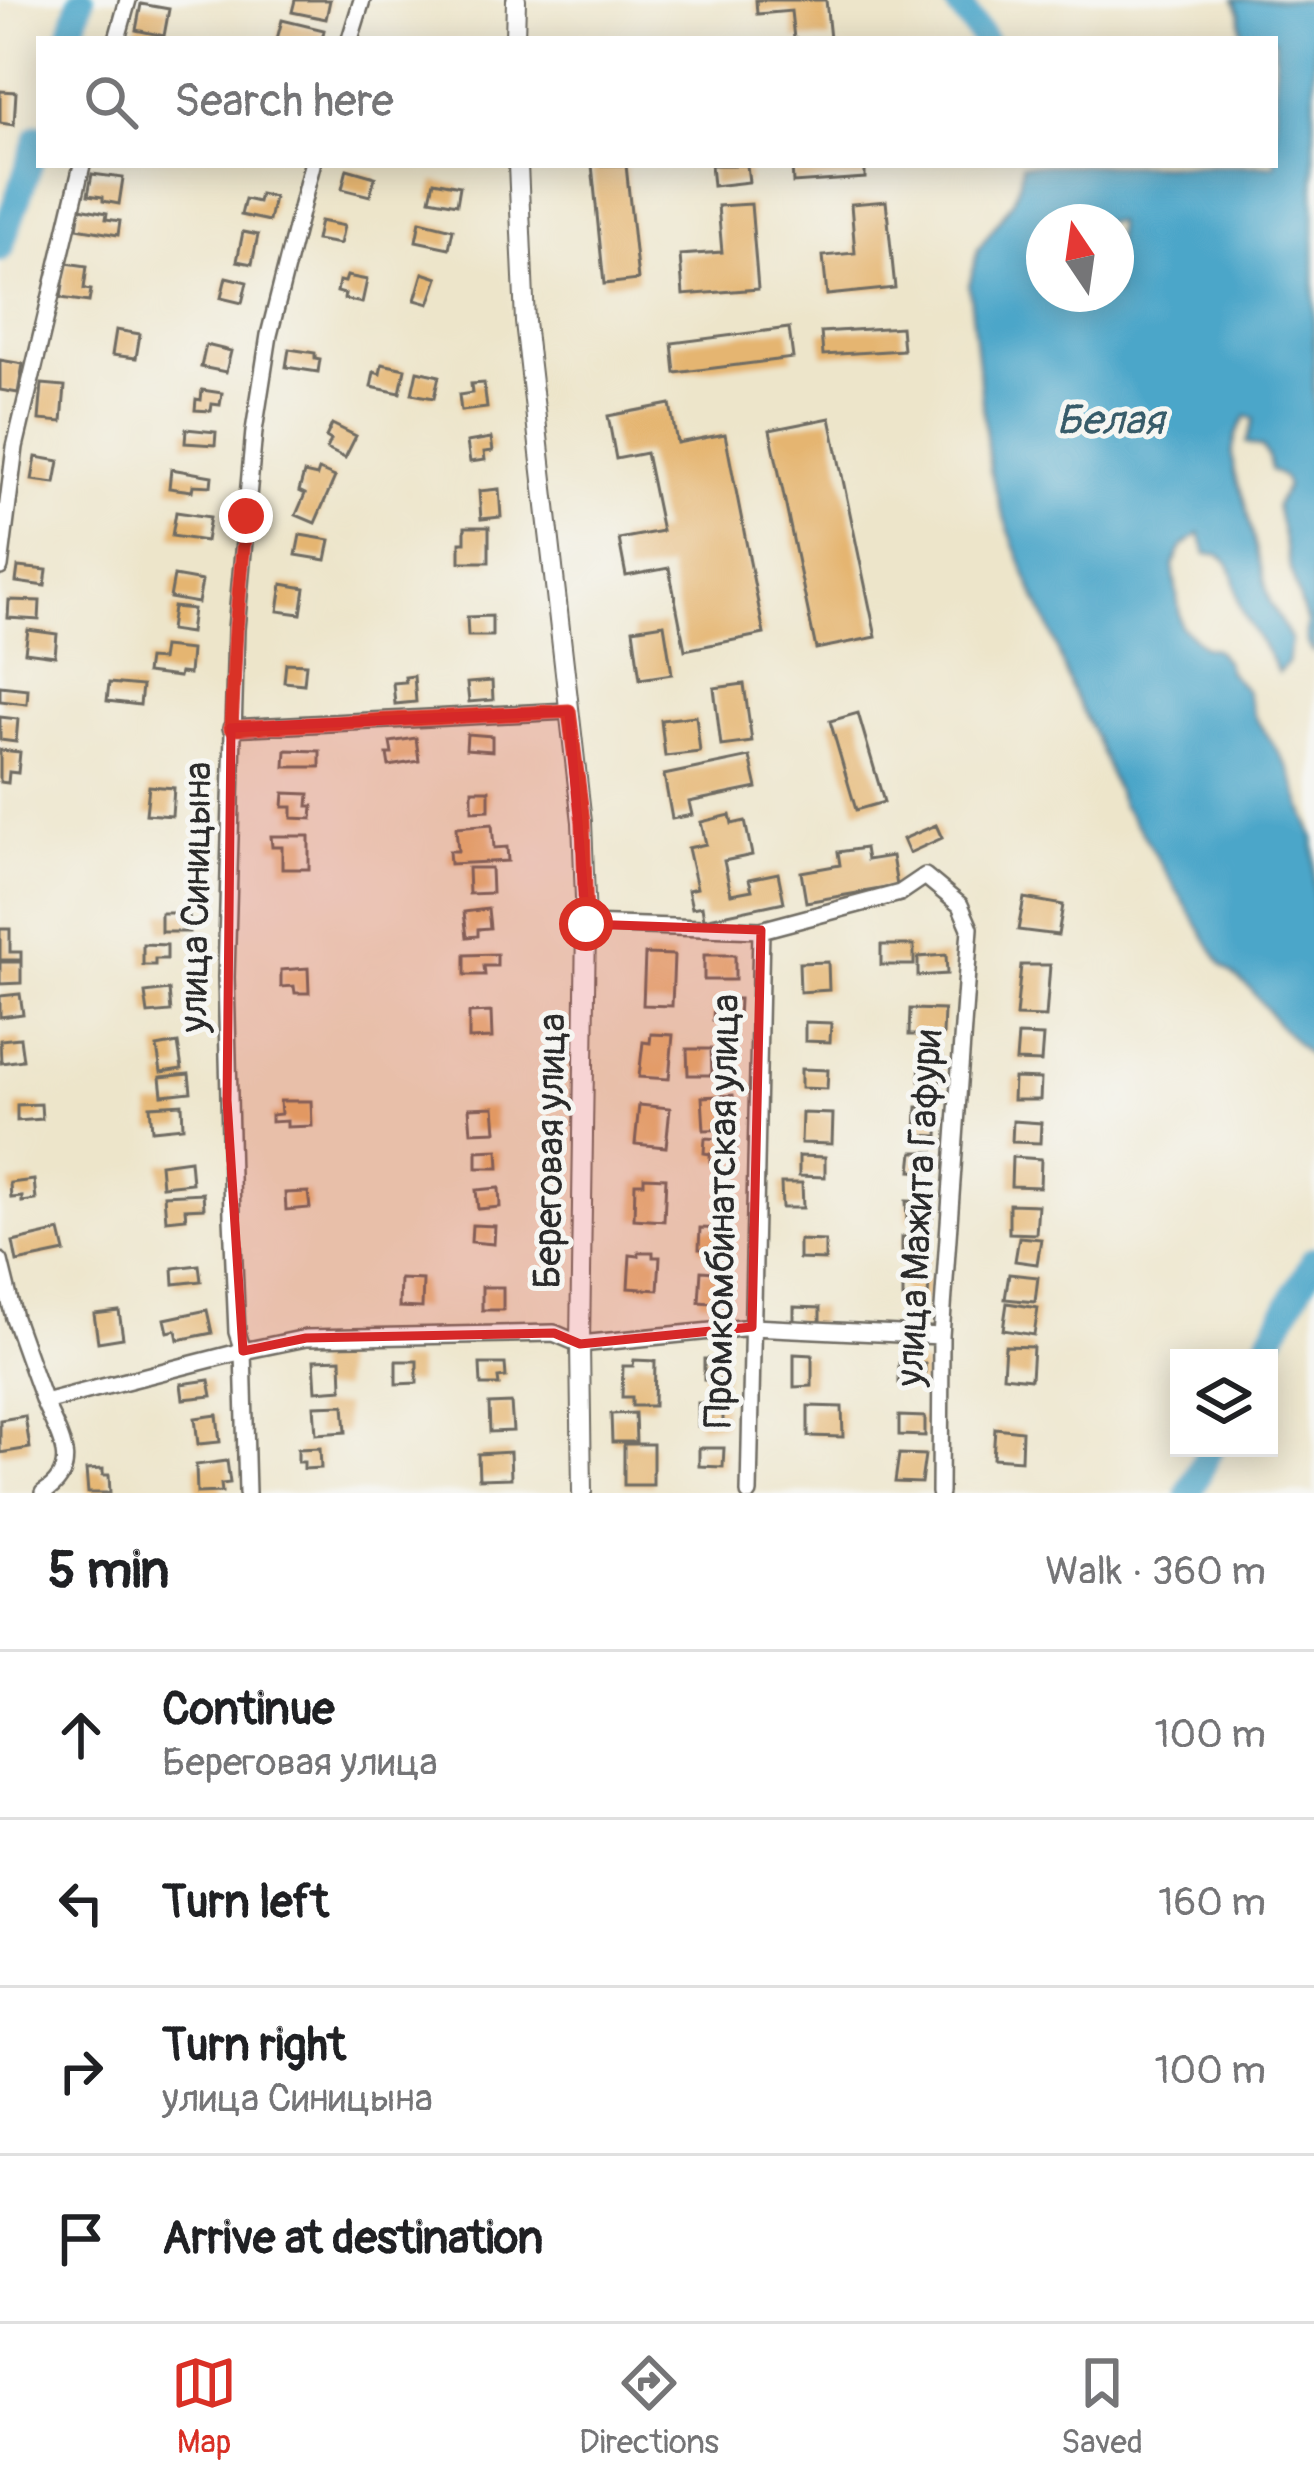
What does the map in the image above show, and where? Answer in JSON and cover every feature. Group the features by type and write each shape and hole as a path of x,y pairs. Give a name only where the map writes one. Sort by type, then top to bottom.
{"main road":[{"path":"515,36 516,0"},
{"name":"Береговая улица","path":"518,168 526,322 583,822 582,1493"}],"street":[{"path":"118,36 128,0"},
{"path":"351,36 362,0"},
{"path":"0,568 15,446 81,168"},
{"name":"улица Синицына","path":"247,1493 227,1100 231,728 254,430 269,335 312,168"},
{"path":"231,728 569,711"},
{"name":"улица Мажита Гафури","path":"760,929 900,893 925,876 960,905 970,928 941,1336 940,1493"},
{"path":"586,924 760,929"},
{"name":"Промкомбинатская улица","path":"749,1493 760,929"},
{"path":"0,1262 14,1318 64,1446 64,1470 43,1493"},
{"path":"44,1402 306,1338 554,1333 580,1344 752,1328 941,1336"}],"highlighted area":[{"path":"569,711 586,924 761,930 752,1327 580,1344 554,1333 306,1338 243,1351 227,1100 231,728"}],"water":[{"name":"Белая","path":"1234,0 1314,0 1314,653 1307,643 1307,623 1276,505 1287,486 1271,470 1262,447 1246,443 1254,419 1246,416 1236,434 1234,473 1270,602 1291,641 1287,664 1278,673 1244,614 1228,563 1220,555 1206,554 1200,533 1182,547 1173,565 1181,626 1204,647 1215,649 1246,690 1254,716 1290,770 1314,840 1314,1061 1251,989 1222,965 1122,805 1002,512 990,470 969,286 978,249 1013,201 1022,168 1278,168 1278,36 1242,36"}],"building":[{"path":"295,0 330,0 326,19 292,12"},
{"path":"756,0 826,0 830,36 794,36 791,11 757,14"},
{"path":"141,4 169,9 164,36 136,30"},
{"path":"282,20 324,30 323,36 278,36"},
{"path":"0,91 16,92 14,125 0,123"},
{"path":"592,168 626,168 638,280 604,284"},
{"path":"711,168 747,168 749,182 713,186"},
{"path":"792,168 865,168 865,178 793,183"},
{"path":"347,169 375,177 370,196 342,189"},
{"path":"92,174 123,178 119,204 88,195"},
{"path":"434,181 460,186 457,204 430,199"},
{"path":"260,194 274,197 269,221 241,215 245,199 258,202"},
{"path":"886,201 895,288 827,295 823,256 855,253 851,204"},
{"path":"751,204 758,289 683,295 680,255 722,252 718,206"},
{"path":"80,208 120,221 118,235 77,228"},
{"path":"320,221 344,226 340,244 316,240"},
{"path":"420,221 453,229 449,248 416,241"},
{"path":"243,232 258,235 252,264 237,261"},
{"path":"66,263 87,266 84,289 91,290 89,302 61,298"},
{"path":"423,273 438,278 429,304 415,300"},
{"path":"347,276 367,280 362,303 337,292 339,281 345,282"},
{"path":"226,277 247,282 242,303 221,298"},
{"path":"901,327 903,350 823,355 821,332"},
{"path":"789,328 793,358 675,373 672,343"},
{"path":"116,330 140,334 136,358 112,355"},
{"path":"206,345 231,351 226,372 201,367"},
{"path":"289,349 315,353 320,359 318,372 286,367"},
{"path":"0,360 23,364 18,393 0,390"},
{"path":"382,364 405,369 400,393 371,387 374,372 380,374"},
{"path":"417,371 439,376 434,398 412,394"},
{"path":"484,383 487,408 461,411 459,395 472,393 471,384"},
{"path":"42,384 65,386 62,422 39,420"},
{"path":"202,390 222,393 220,405 212,404 211,411 195,410"},
{"path":"670,404 677,443 725,434 764,634 685,650 669,568 626,576 619,539 662,531 646,453 616,459 608,416"},
{"path":"830,418 876,637 816,649 770,430"},
{"path":"332,424 356,436 345,458 327,449"},
{"path":"186,429 216,432 215,445 185,443"},
{"path":"491,438 493,451 484,452 485,460 470,462 467,442"},
{"path":"36,457 59,461 55,483 32,480"},
{"path":"171,469 212,476 211,486 193,485 192,491 169,488"},
{"path":"319,470 335,477 315,523 296,515 305,494 299,491 304,473 317,476"},
{"path":"499,489 501,517 481,519 479,491"},
{"path":"176,512 210,517 206,541 172,536"},
{"path":"465,527 489,527 489,562 460,562"},
{"path":"300,535 330,540 326,560 296,555"},
{"path":"18,567 47,570 45,586 16,582"},
{"path":"174,576 202,581 198,603 170,598"},
{"path":"282,584 305,588 301,614 278,611"},
{"path":"9,600 40,601 39,620 8,618"},
{"path":"173,607 193,609 190,633 170,630"},
{"path":"492,616 492,636 468,636 467,617"},
{"path":"664,624 672,674 640,679 633,629"},
{"path":"28,630 57,634 55,656 25,652"},
{"path":"163,647 191,650 189,674 146,673 148,659 161,660"},
{"path":"286,663 306,664 304,684 284,682"},
{"path":"414,676 416,702 395,704 393,683"},
{"path":"492,681 493,700 469,702 467,683"},
{"path":"109,683 142,686 140,705 107,701"},
{"path":"744,684 752,742 721,746 714,688"},
{"path":"0,686 28,689 27,704 0,701"},
{"path":"858,713 884,802 856,810 830,721"},
{"path":"696,716 700,752 665,756 661,720"},
{"path":"0,717 18,719 16,742 0,740"},
{"path":"467,734 492,736 492,751 466,749"},
{"path":"416,738 419,761 389,766 390,742"},
{"path":"0,750 20,752 18,773 9,772 8,783 0,782"},
{"path":"286,750 320,751 320,767 285,767"},
{"path":"750,757 757,788 689,802 692,815 672,819 664,775"},
{"path":"149,786 174,788 172,816 146,814"},
{"path":"472,790 489,790 489,810 472,811"},
{"path":"284,793 309,794 312,819 292,818 292,807 283,807"},
{"path":"730,815 732,824 745,821 752,855 724,861 731,894 752,890 749,879 778,873 784,902 704,919 702,906 692,908 688,890 697,888 688,848 706,844 701,822"},
{"path":"492,824 494,848 507,847 508,861 450,864 449,851 458,851 456,827"},
{"path":"936,825 942,838 909,853 903,839"},
{"path":"271,836 309,836 309,869 282,869 282,847 272,847"},
{"path":"865,848 867,860 892,856 897,886 806,902 801,872 840,865 838,852"},
{"path":"468,868 491,868 492,893 469,894"},
{"path":"1024,898 1063,905 1058,935 1018,930"},
{"path":"488,909 490,928 467,937 464,912"},
{"path":"161,913 189,913 189,932 161,932"},
{"path":"0,929 10,929 10,952 21,952 21,960 0,960"},
{"path":"143,944 167,945 167,959 143,965"},
{"path":"881,945 914,945 914,965 881,965"},
{"path":"497,954 497,966 484,966 485,975 465,975 465,955"},
{"path":"645,954 674,955 672,1006 643,1005"},
{"path":"704,955 735,955 735,980 704,980"},
{"path":"946,955 947,974 918,976 918,957"},
{"path":"0,962 21,962 21,983 0,984"},
{"path":"828,962 829,990 800,992 799,963"},
{"path":"1021,965 1050,965 1046,1017 1016,1016"},
{"path":"308,968 309,993 295,993 294,986 281,987 281,970"},
{"path":"169,990 171,1012 148,1014 145,993"},
{"path":"20,994 23,1014 0,1017 0,996"},
{"path":"714,999 739,999 738,1020 713,1020"},
{"path":"910,1009 944,1010 943,1035 909,1035"},
{"path":"491,1012 492,1038 469,1039 469,1013"},
{"path":"805,1022 831,1023 830,1042 805,1041"},
{"path":"651,1034 673,1035 669,1079 639,1077 643,1042 650,1043"},
{"path":"1018,1035 1043,1036 1041,1062 1016,1061"},
{"path":"20,1038 23,1060 1,1063 0,1040"},
{"path":"178,1043 182,1069 161,1072 157,1047"},
{"path":"687,1049 711,1049 712,1075 688,1075"},
{"path":"920,1057 943,1057 941,1082 919,1081"},
{"path":"801,1069 828,1070 827,1089 801,1088"},
{"path":"189,1074 191,1092 162,1095 160,1077"},
{"path":"1014,1078 1041,1079 1040,1100 1013,1100"},
{"path":"733,1095 735,1129 704,1130 702,1097"},
{"path":"280,1101 311,1101 312,1126 271,1122 271,1115 281,1114"},
{"path":"41,1104 42,1119 17,1121 17,1105"},
{"path":"182,1104 183,1127 152,1130 150,1106"},
{"path":"639,1105 670,1108 666,1147 635,1144"},
{"path":"494,1107 496,1131 471,1132 469,1108"},
{"path":"917,1107 939,1108 938,1136 916,1135"},
{"path":"802,1113 833,1114 832,1144 801,1143"},
{"path":"1013,1121 1041,1123 1040,1143 1012,1142"},
{"path":"705,1138 737,1140 736,1156 724,1155 724,1162 710,1161 710,1154 704,1153"},
{"path":"498,1150 499,1168 477,1168 477,1151"},
{"path":"913,1152 933,1152 931,1172 911,1171"},
{"path":"799,1156 825,1157 825,1177 799,1176"},
{"path":"1012,1157 1041,1159 1040,1187 1011,1186"},
{"path":"190,1160 192,1183 162,1186 160,1164"},
{"path":"644,1177 666,1178 664,1221 634,1219 635,1183 644,1183"},
{"path":"34,1180 36,1200 11,1198 10,1183"},
{"path":"781,1183 802,1183 803,1208 782,1208"},
{"path":"499,1188 500,1207 478,1209 476,1190"},
{"path":"308,1192 310,1208 286,1210 285,1193"},
{"path":"203,1193 204,1208 185,1209 186,1218 166,1220 164,1195"},
{"path":"906,1201 933,1202 932,1221 907,1220"},
{"path":"1009,1204 1038,1205 1036,1234 1009,1233"},
{"path":"472,1225 495,1226 494,1244 471,1242"},
{"path":"700,1228 731,1229 730,1243 717,1242 716,1250 699,1249"},
{"path":"60,1231 65,1252 17,1262 13,1242"},
{"path":"928,1236 929,1264 902,1265 902,1237"},
{"path":"1019,1237 1041,1239 1037,1264 1015,1261"},
{"path":"799,1240 825,1241 825,1260 799,1259"},
{"path":"639,1252 660,1257 658,1290 628,1288 630,1255 639,1256"},
{"path":"199,1265 201,1281 174,1284 173,1268"},
{"path":"701,1271 728,1273 726,1304 699,1302"},
{"path":"1009,1274 1038,1277 1035,1302 1005,1299"},
{"path":"400,1279 423,1280 422,1308 399,1307"},
{"path":"903,1279 929,1280 928,1299 903,1298"},
{"path":"482,1287 503,1287 503,1310 482,1310"},
{"path":"1007,1303 1038,1308 1034,1335 1003,1330"},
{"path":"794,1307 820,1308 820,1327 794,1326"},
{"path":"207,1310 212,1333 178,1340 176,1330 168,1332 165,1319"},
{"path":"119,1311 123,1338 98,1342 94,1314"},
{"path":"1005,1346 1033,1347 1031,1379 1003,1376"},
{"path":"794,1354 812,1355 812,1386 794,1387"},
{"path":"341,1359 342,1389 316,1391 314,1360"},
{"path":"704,1359 725,1359 725,1380 704,1380"},
{"path":"634,1360 655,1361 654,1406 632,1406 632,1397 622,1397 623,1366 633,1366"},
{"path":"396,1361 417,1361 417,1383 396,1384"},
{"path":"899,1363 925,1364 925,1384 899,1383"},
{"path":"480,1364 505,1364 506,1377 498,1378 499,1385 481,1385"},
{"path":"209,1380 212,1396 183,1399 181,1384"},
{"path":"511,1403 513,1431 490,1432 489,1404"},
{"path":"698,1403 723,1404 723,1426 698,1426"},
{"path":"344,1405 346,1432 316,1434 314,1406"},
{"path":"808,1406 842,1407 843,1437 808,1436"},
{"path":"635,1413 636,1442 612,1442 611,1414"},
{"path":"217,1415 220,1442 198,1444 195,1418"},
{"path":"25,1416 30,1448 0,1453 0,1420"},
{"path":"899,1416 925,1417 925,1436 899,1435"},
{"path":"995,1428 1022,1431 1021,1460 993,1458"},
{"path":"624,1444 653,1444 653,1485 624,1485"},
{"path":"320,1448 321,1468 304,1469 304,1462 298,1462 298,1449"},
{"path":"699,1448 724,1448 723,1467 699,1466"},
{"path":"510,1452 511,1478 479,1479 478,1454"},
{"path":"899,1454 925,1455 921,1483 895,1482"},
{"path":"227,1461 230,1483 221,1484 222,1492 197,1493 196,1465"},
{"path":"103,1469 103,1475 109,1475 110,1493 88,1493 86,1470"}],"waterway":[{"path":"70,36 81,0"},
{"path":"955,0 982,36"},
{"path":"0,248 36,146"},
{"path":"1265,1349 1314,1260"},
{"path":"1189,1493 1207,1457"}],"route":[{"path":"246,516 231,728 569,711 583,822 586,924"}]}
